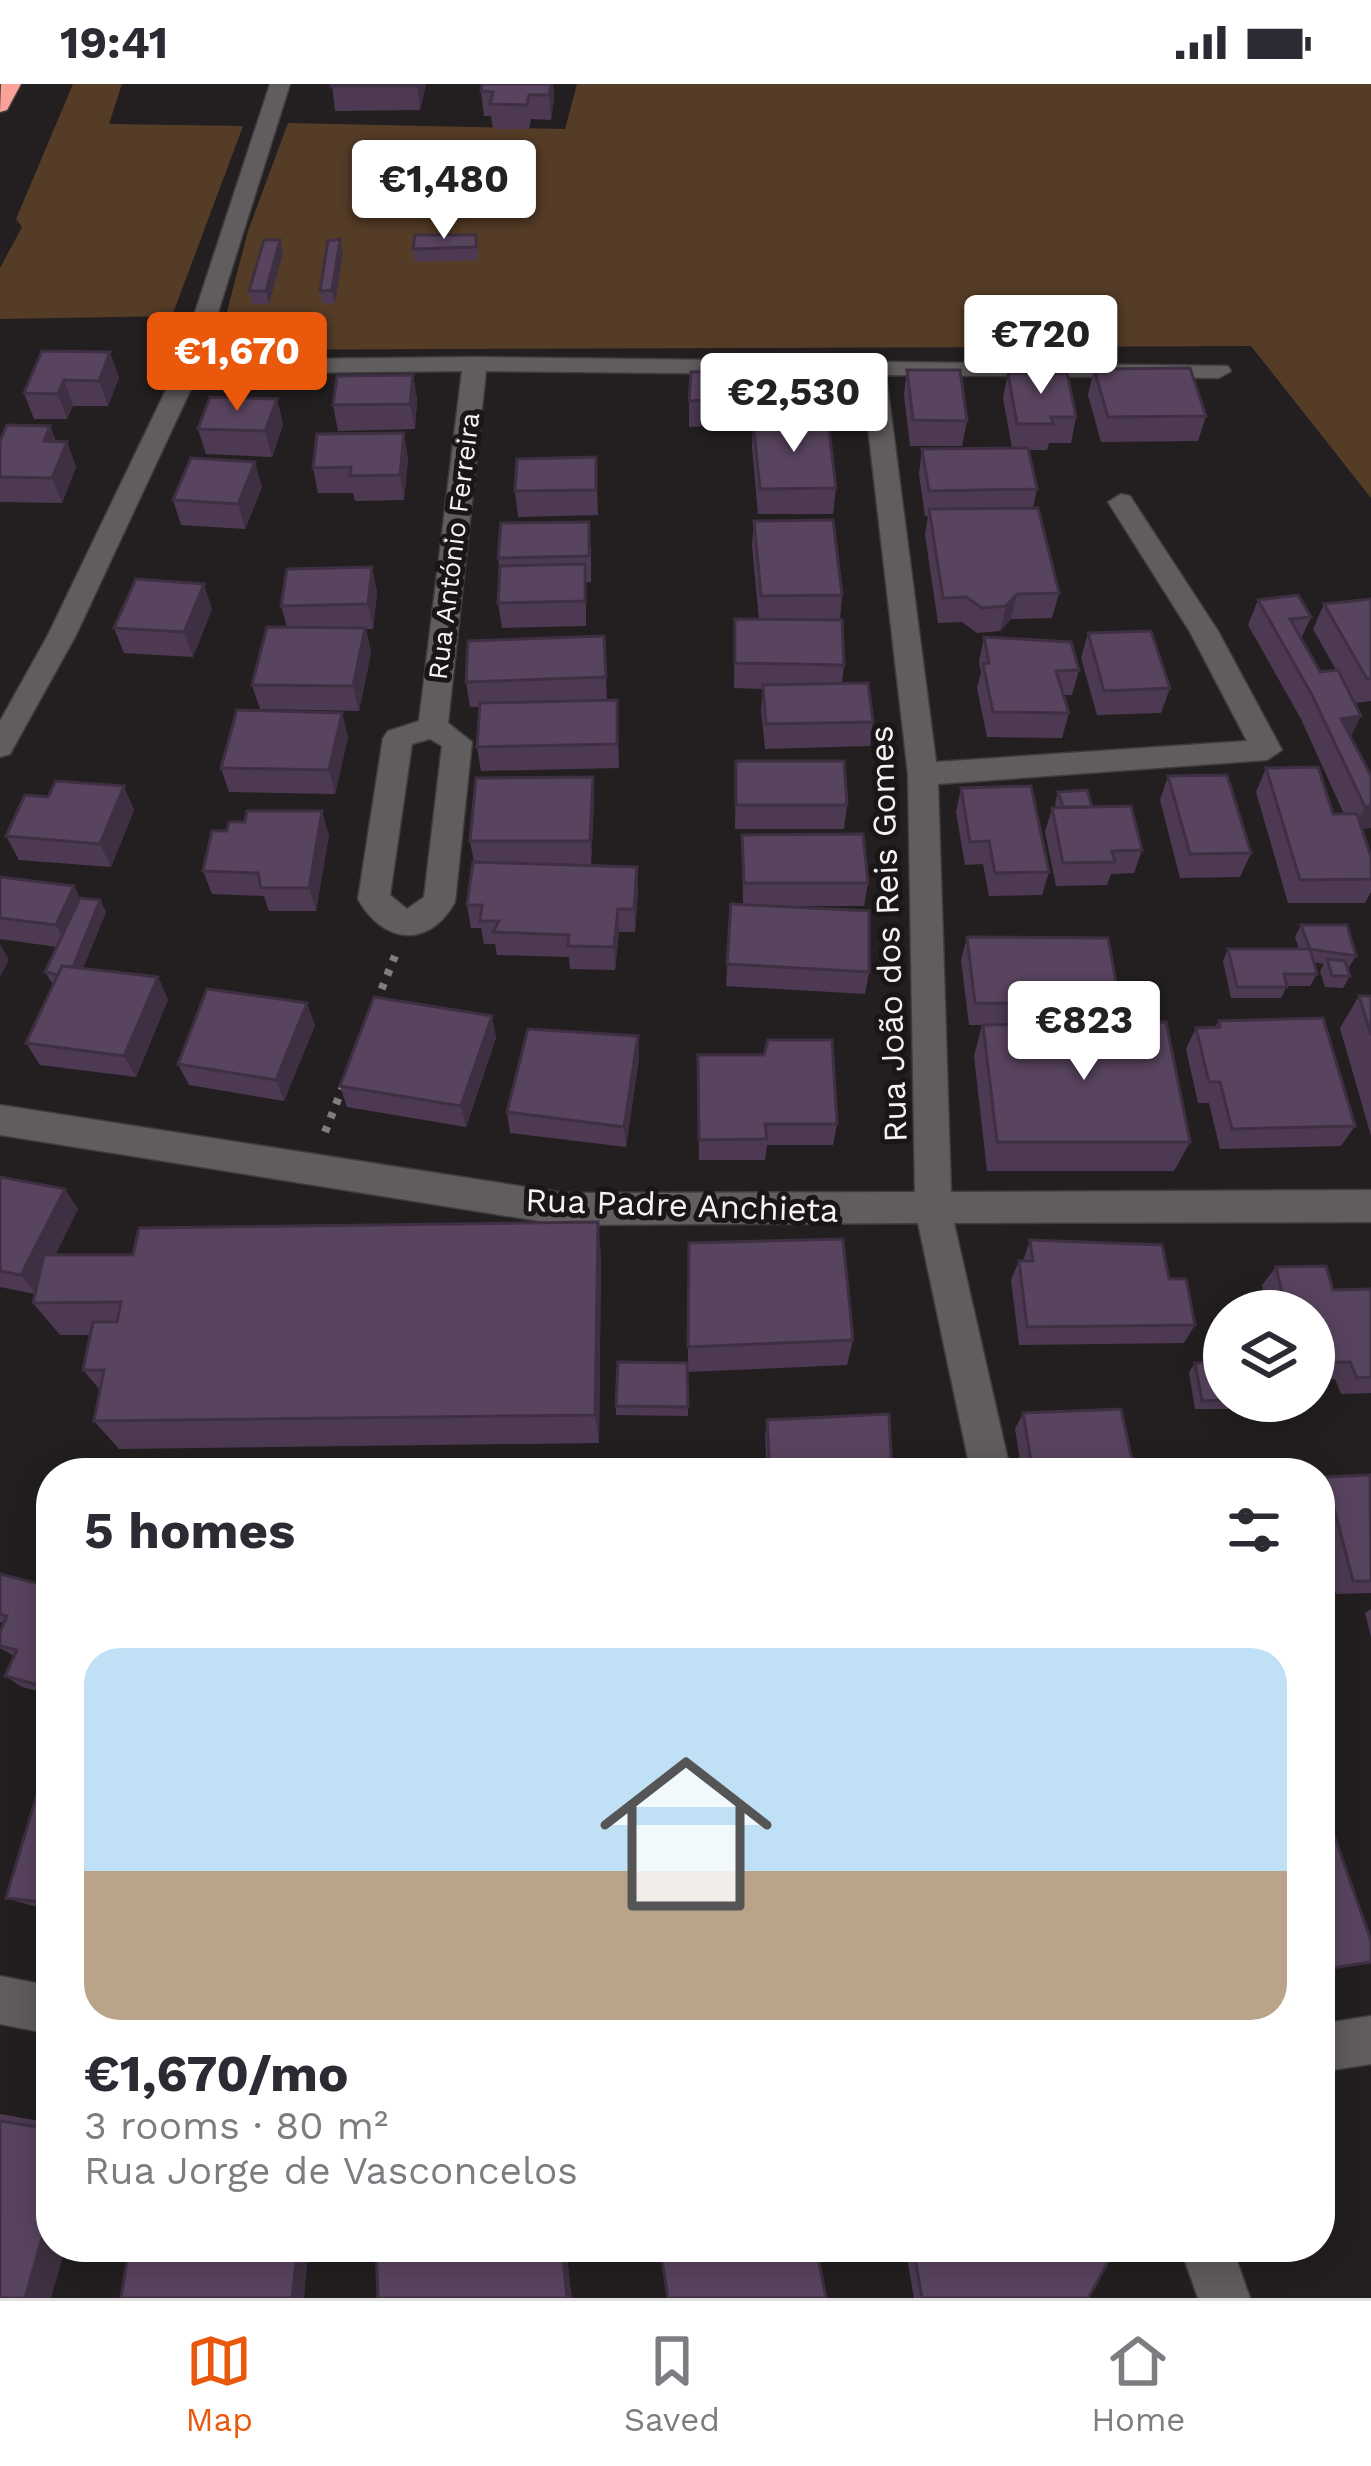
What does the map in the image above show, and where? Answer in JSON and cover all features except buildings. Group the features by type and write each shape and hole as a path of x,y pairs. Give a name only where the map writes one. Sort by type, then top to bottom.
{"highway":[{"path":"0,106 11,84"}],"street":[{"path":"0,746 62,635 188,367 280,84"},
{"path":"188,367 475,364 1220,371"},
{"name":"Rua António Ferreira","path":"433,728 475,364"},
{"name":"Rua João dos Reis Gomes","path":"874,369 923,774 933,1210 988,1458"},
{"path":"923,774 1267,750 1204,632 1121,502"},
{"name":"Rua António Ferreira","path":"433,728 458,742 440,902 407,927 374,899 398,738 433,728"},
{"name":"Rua Padre Anchieta","path":"0,1120 564,1209 1371,1206"},
{"path":"0,2000 36,2007"},
{"path":"1335,2046 1371,2040"},
{"path":"1211,2262 1224,2298"}],"path":[{"path":"372,1015 407,927"},
{"path":"311,1169 346,1081"}],"shaded area":[{"path":"73,84 122,84 109,124 243,126 172,316 0,319 0,268 22,227 16,219"},
{"path":"577,84 1371,84 1371,498 1251,346 217,350 248,231 288,123 565,129"}]}
